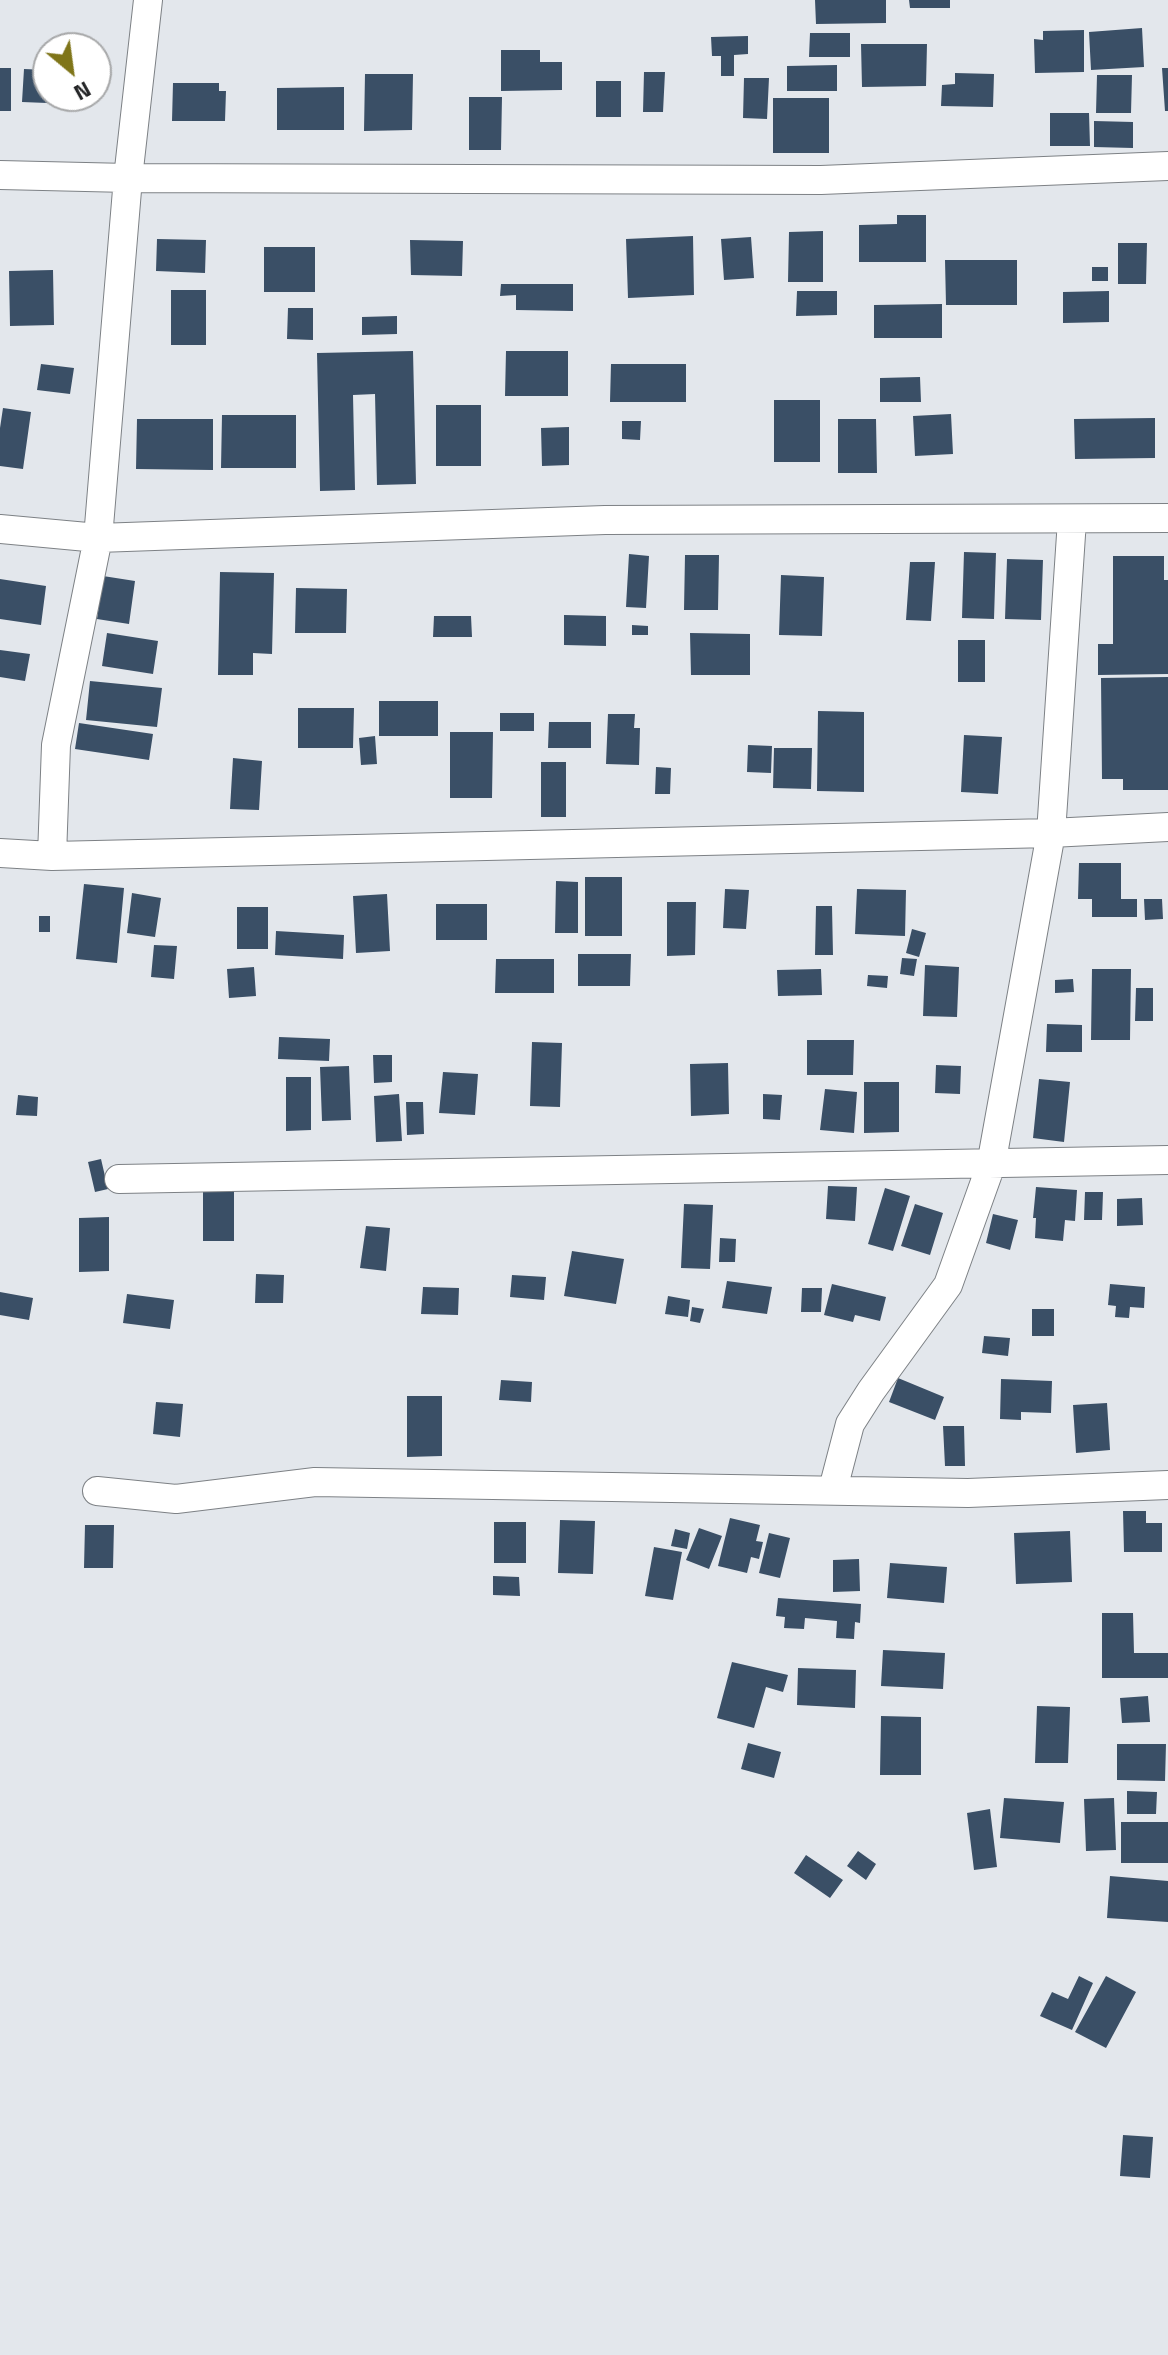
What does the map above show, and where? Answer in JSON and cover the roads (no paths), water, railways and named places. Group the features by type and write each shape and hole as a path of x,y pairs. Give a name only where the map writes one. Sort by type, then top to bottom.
{"street":[{"path":"52,856 56,745 98,538 128,178 148,0"},
{"path":"0,175 821,180 1168,166"},
{"path":"0,529 98,538 605,520 1168,518"},
{"path":"833,1489 850,1424 948,1285 991,1165 1051,833 1072,520"},
{"path":"0,853 52,856 1051,833 1168,827"},
{"path":"119,1179 1168,1160"},
{"path":"97,1491 176,1499 315,1482 968,1493 1168,1485"}]}
